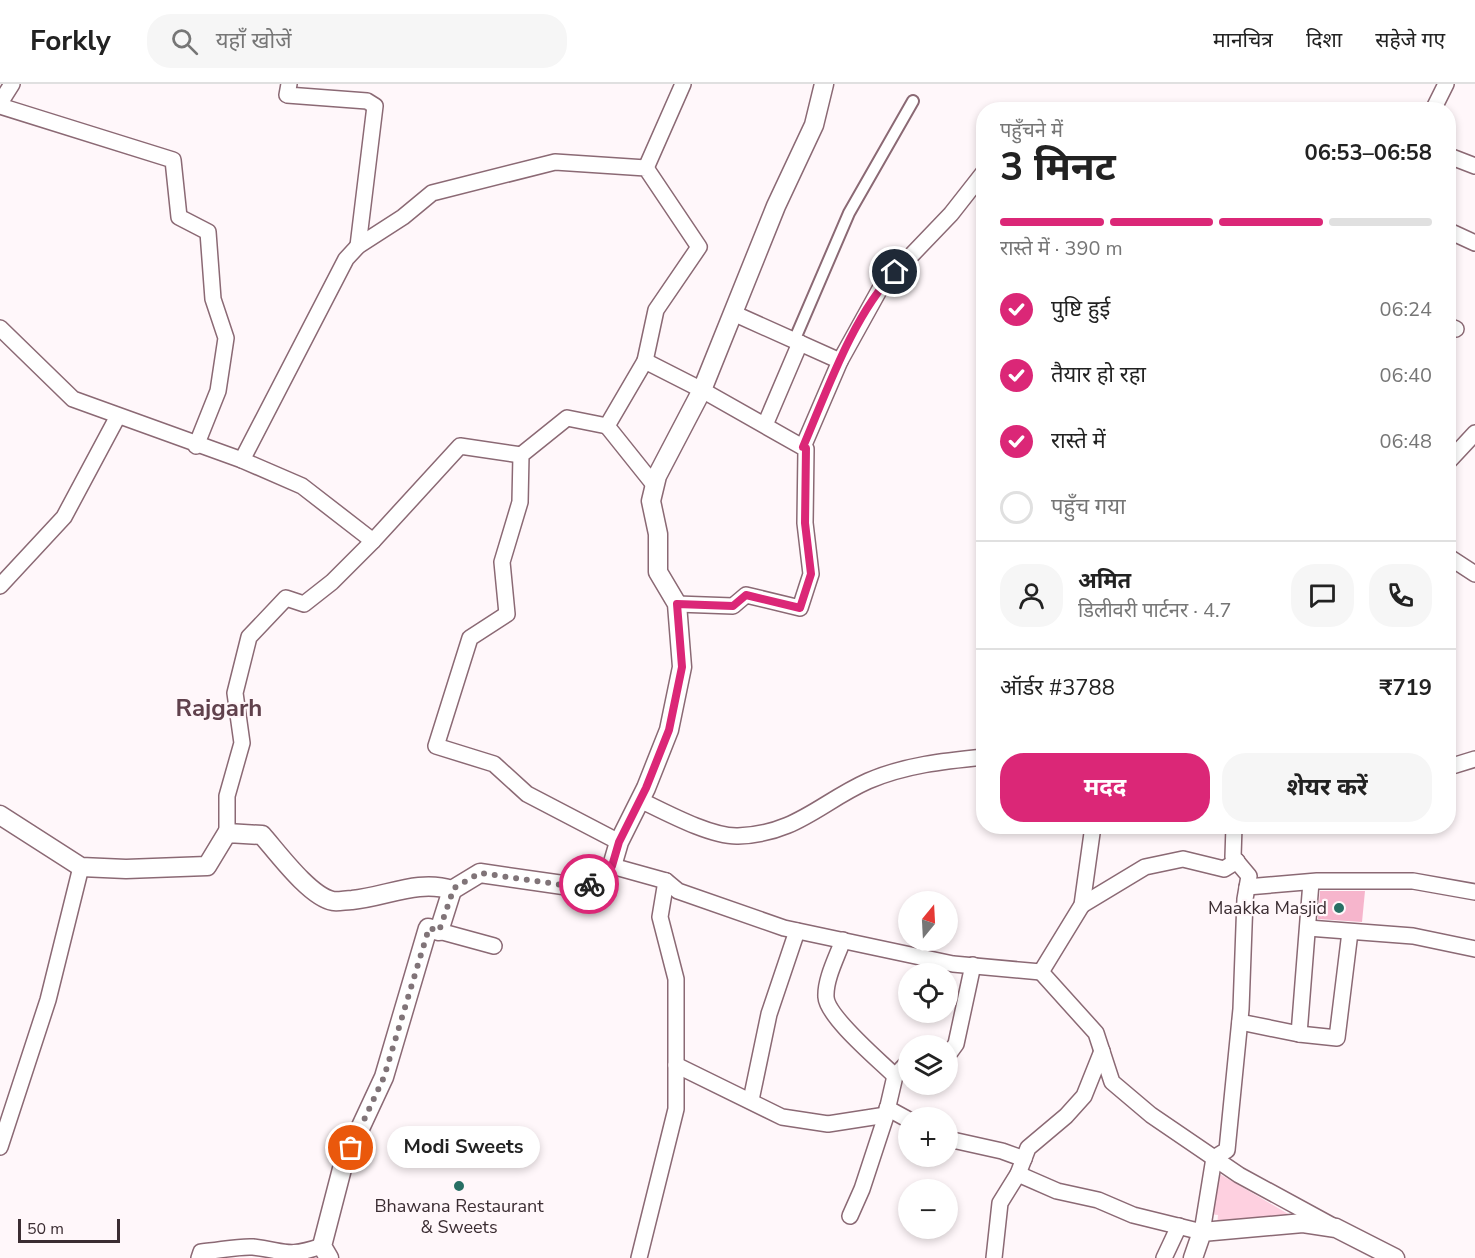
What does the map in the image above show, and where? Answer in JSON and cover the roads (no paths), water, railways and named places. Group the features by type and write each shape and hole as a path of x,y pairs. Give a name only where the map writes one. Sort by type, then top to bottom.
{"street":[{"path":"12,84 0,105 173,160 179,218 208,232 213,298 226,338 218,391 196,446"},
{"path":"288,84 287,95 367,100 375,106 358,246"},
{"path":"646,168 683,84"},
{"path":"439,931 452,890 480,873 577,887 587,886 612,866 619,842 640,800 669,730 682,667 677,604 658,572 658,534 651,501 657,476 702,390 776,206 814,125 824,84"},
{"path":"1437,102 1446,84"},
{"path":"765,425 849,213 887,142 914,101"},
{"path":"1456,159 1475,166"},
{"path":"242,460 346,259 358,246 403,217 432,193 555,162 646,168"},
{"path":"607,426 645,362 656,310 699,247 646,168"},
{"path":"803,447 840,361 881,287 951,214 976,182"},
{"path":"1456,234 1475,243"},
{"path":"733,313 840,361"},
{"path":"0,328 73,399 196,446 242,460 302,486 373,541"},
{"path":"645,362 702,390 806,448 805,523 811,574 800,608 746,595 733,606 677,604"},
{"path":"0,586 64,517 118,416"},
{"path":"0,815 81,867 126,869 207,866 226,833 227,796 242,743 236,693 249,637 286,598 304,604 332,582 460,446 521,455 567,418 607,426 655,486"},
{"path":"1456,453 1475,433"},
{"path":"521,455 520,502 501,562 507,614 470,638 436,746 494,764 527,794 619,842"},
{"path":"1456,562 1475,574"},
{"path":"640,800 694,825 737,836 781,828 800,820 866,782 904,767 976,758"},
{"path":"1456,765 1475,759"},
{"path":"226,833 262,835 305,884 333,902 375,898 406,888 436,885 452,890"},
{"path":"1041,972 1082,904 1092,834"},
{"path":"1193,1258 1202,1232 1214,1158 1227,1150 1240,1022 1249,876 1233,857 1234,834"},
{"path":"1082,904 1145,867 1183,859 1224,869 1237,861"},
{"path":"612,866 666,881 678,891 797,931 953,964 1041,972 1095,1033 1112,1082 1151,1114 1214,1158 1336,1228 1395,1258"},
{"path":"0,1147 48,1000 81,867"},
{"path":"639,1258 676,1109 676,979 660,917 666,881"},
{"path":"1247,887 1311,882 1413,881 1475,892"},
{"path":"1299,1034 1311,882"},
{"path":"199,1258 201,1252 252,1247 278,1253 325,1252 343,1165 384,1077 429,928 494,946"},
{"path":"1308,928 1413,936 1475,949"},
{"path":"751,1100 769,1014 797,931"},
{"path":"1240,1022 1299,1034 1337,1038 1350,932"},
{"path":"843,940 827,985 825,999 834,1015 895,1076"},
{"path":"958,1035 972,965"},
{"path":"994,1258 1000,1203 1018,1174 1028,1148 1066,1116 1084,1096 1102,1051"},
{"path":"676,1065 782,1117 828,1124 887,1112 898,1116"},
{"path":"850,1216 862,1189 887,1112 895,1076 898,1073"},
{"path":"958,1141 1002,1151 1024,1159"},
{"path":"1018,1174 1058,1191 1098,1200 1133,1215 1202,1232 1303,1222 1336,1228"},
{"path":"1164,1258 1179,1226"}],"place":[{"name":"Maakka Masjid","path":"1339,908"},
{"name":"Modi Sweets","path":"351,1148"},
{"name":"Bhawana Restaurant & Sweets","path":"459,1186"}],"district":[{"name":"Rajgarh","path":"219,708"}]}
